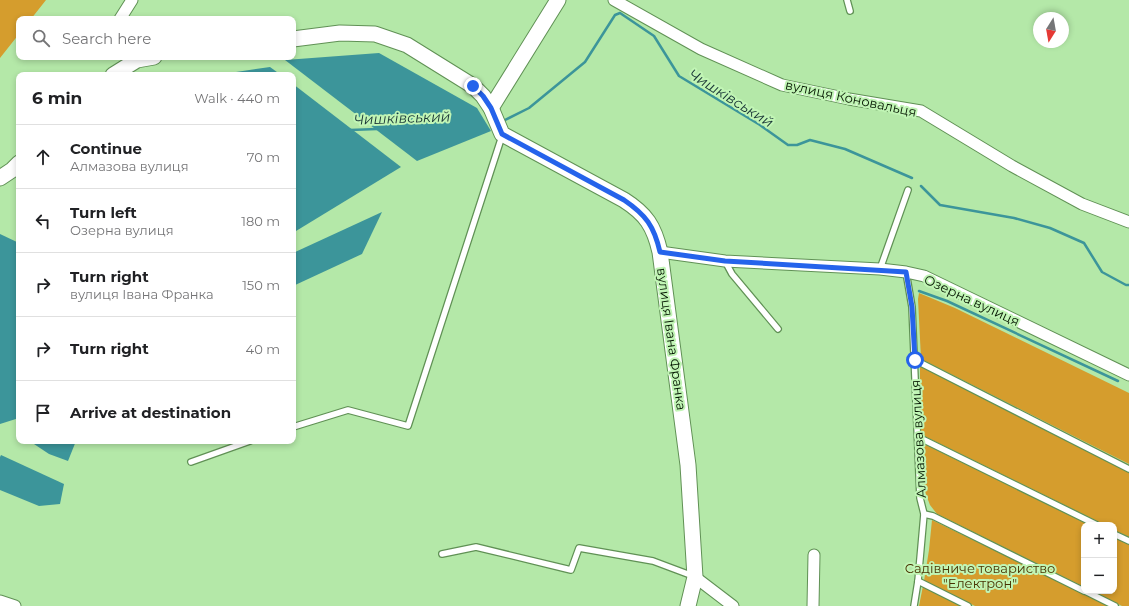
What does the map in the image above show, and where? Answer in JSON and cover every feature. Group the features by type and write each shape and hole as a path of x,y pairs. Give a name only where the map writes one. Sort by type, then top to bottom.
{"street":[{"path":"122,16 132,0"},
{"path":"497,121 558,0"},
{"name":"вулиця Коновальця","path":"614,0 701,49 782,85 849,99 921,111 1012,166 1082,204 1129,222"},
{"path":"296,39 340,33 375,34 407,45 473,86 483,96 497,121"},
{"path":"115,72 125,62 137,60"},
{"name":"вулиця Івана Франка","path":"497,121 637,208 652,226 656,235 660,252 688,465 695,577 688,606"},
{"path":"0,178 16,166"},
{"name":"Озерна вулиця","path":"660,252 725,261 880,269 924,276 1129,375"},
{"path":"813,606 814,555"},
{"path":"695,577 733,606"},
{"path":"0,601 15,606"}],"lane":[{"path":"847,0 850,11"},
{"path":"296,426 348,410 408,426 497,121"},
{"path":"880,269 908,190"},
{"path":"725,261 732,274 778,329"},
{"name":"Алмазова вулиця","path":"906,272 912,307 920,498 924,514 918,581 914,606"},
{"path":"915,360 1129,469"},
{"path":"918,437 1091,522"},
{"path":"191,462 242,444"},
{"path":"924,514 932,516 1081,590"},
{"path":"1117,535 1129,541"},
{"path":"442,554 476,547 571,570 579,548 653,561 695,577"},
{"path":"918,581 968,606"},
{"path":"1090,594 1115,606"}],"green space":[{"path":"0,0 46,0 33,16 16,16 16,38 0,58"},
{"path":"919,293 955,308 1129,393 1129,464 921,359"},
{"path":"920,366 1129,471 1129,537 1117,531 1117,522 1099,522 920,434"},
{"name":"Садівниче товариство \"Електрон\"","path":"920,442 1085,522 1081,522 1081,586 937,514 930,505 925,492"},
{"name":"Садівниче товариство \"Електрон\"","path":"932,520 1081,592 1081,594 1084,594 1109,606 975,606 924,581"},
{"name":"Садівниче товариство \"Електрон\"","path":"1117,537 1129,543 1129,606 1122,606 1098,594 1117,594"},
{"name":"Садівниче товариство \"Електрон\"","path":"923,586 964,606 919,606"}],"water":[{"path":"379,53 477,108 491,131 417,161 285,60"},
{"path":"270,67 277,72 236,72"},
{"path":"296,86 401,167 296,231"},
{"path":"382,212 362,254 296,285 296,252"},
{"path":"0,234 16,242 16,419 0,424"},
{"path":"34,444 75,444 68,461 49,454"},
{"path":"1,455 64,484 60,504 39,506 0,490"}],"waterway":[{"name":"Чишківський","path":"501,122 529,108 585,62 615,15 620,13 654,36 679,76 760,125 788,145 797,145 810,140 845,149 912,178"},
{"name":"Чишківський","path":"350,130 377,129"},
{"name":"Чишківський","path":"921,186 940,205 1014,218 1050,228 1084,243 1102,272 1126,285 1129,285"},
{"path":"919,291 947,301 1118,381"}],"route":[{"path":"473,86 483,96 495,113 502,134 624,200 640,211 652,226 660,252 725,261 880,269 906,272 912,307 915,360"}]}
